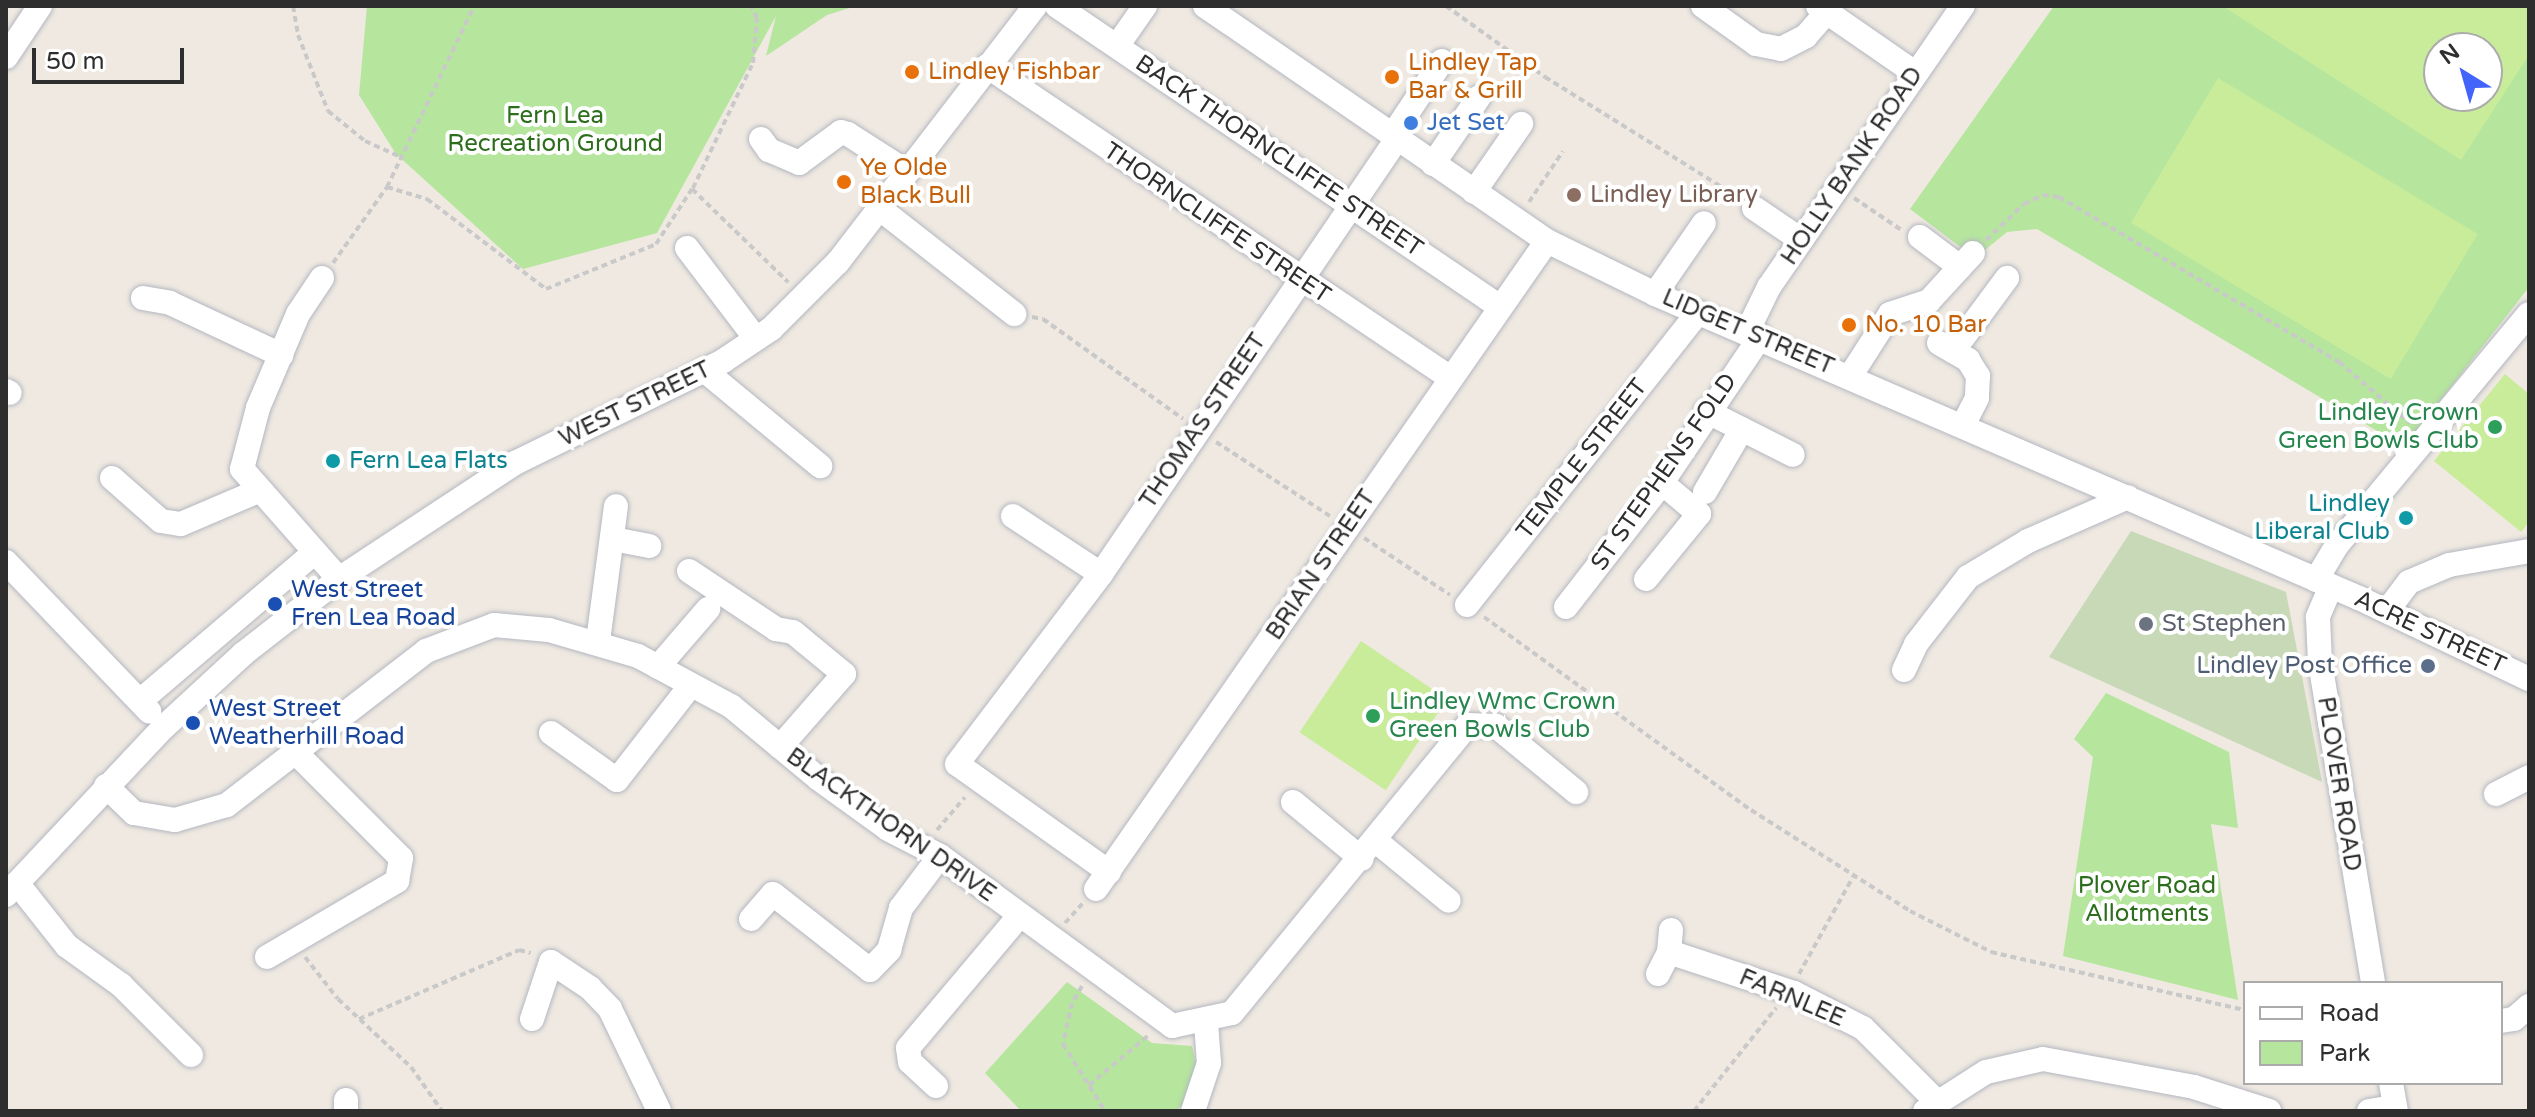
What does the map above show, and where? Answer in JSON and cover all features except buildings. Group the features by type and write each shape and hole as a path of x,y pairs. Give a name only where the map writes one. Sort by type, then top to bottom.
{"street":[{"path":"6,57 40,6"},
{"name":"WEST STREET","path":"12,889 164,727 243,654 339,579 515,463 704,370 756,339 800,300 879,208 1035,6"},
{"name":"BACK THORNCLIFFE STREET","path":"1057,6 1500,307"},
{"path":"1117,46 1145,6"},
{"name":"LIDGET STREET","path":"1205,6 1547,241 1698,313 1755,333 2323,583"},
{"path":"1703,6 1756,44 1781,49 1806,36 1823,9 1915,73"},
{"name":"HOLLY BANK ROAD","path":"1755,333 1769,287 1963,6"},
{"name":"THOMAS STREET","path":"979,780 957,764 1008,702 1101,574 1350,205 1442,61"},
{"name":"THORNCLIFFE STREET","path":"987,66 1298,279 1449,377"},
{"path":"1433,164 1479,97"},
{"path":"1474,192 1521,124"},
{"path":"761,139 769,150 799,163 841,132 907,172"},
{"path":"879,208 1014,314"},
{"path":"1754,208 1801,240"},
{"path":"1655,294 1704,223"},
{"path":"1851,375 1890,314 1929,301 1967,260 1920,237"},
{"name":"BRIAN STREET","path":"1102,881 1449,377 1547,241"},
{"path":"687,248 756,339"},
{"path":"322,278 298,314 245,443 242,469 258,491 339,579"},
{"path":"1963,425 1977,398 1978,376 1968,360 1946,347 2007,278"},
{"path":"143,298 170,303 281,355"},
{"name":"TEMPLE STREET","path":"1467,605 1698,313"},
{"name":"PLOVER ROAD","path":"2373,981 2320,662 2318,617 2323,583 2337,545 2529,314"},
{"name":"ST STEPHENS FOLD","path":"1566,607 1662,483 1755,333"},
{"path":"704,370 820,466"},
{"path":"1706,411 1793,455"},
{"path":"1705,492 1742,429"},
{"path":"112,478 161,521 181,524 258,491"},
{"path":"1646,579 1699,514 1662,483"},
{"path":"1904,670 1916,644 1968,577 2028,541 2128,497"},
{"path":"598,641 616,506"},
{"path":"1013,516 1101,574"},
{"path":"613,539 649,546"},
{"path":"2387,611 2409,582 2449,565 2529,551"},
{"path":"140,701 314,553"},
{"path":"6,562 164,727"},
{"path":"689,571 761,616 776,629 793,632 844,674 780,747"},
{"name":"ACRE STREET","path":"2323,583 2529,679"},
{"path":"658,667 708,609"},
{"name":"BLACKTHORN DRIVE","path":"106,786 134,813 175,820 227,805 426,651 494,625 549,630 598,641 658,667 731,706 888,829 931,851 1091,971 1165,1022"},
{"path":"551,733 617,780 691,685"},
{"path":"1165,1022 1172,1026 1206,1022 1232,1013 1369,850 1460,733 1477,723 1496,726 1576,792"},
{"path":"267,957 397,881 401,858 296,753"},
{"path":"2496,794 2529,777"},
{"path":"979,780 1102,881"},
{"path":"1293,802 1449,901"},
{"path":"751,919 773,894 870,970 889,950 901,908 931,851"},
{"path":"12,889 67,946 121,985 191,1055"},
{"path":"936,1086 910,1062 908,1048 1019,916"},
{"name":"FARNLEE","path":"1666,952 1789,992 1863,1028 1930,1106"},
{"path":"532,1019 551,962 590,988 610,1009 659,1111"},
{"path":"2503,1021 2514,1019 2529,1006"},
{"path":"1193,1111 1209,1063 1206,1022"},
{"path":"1930,1106 1986,1072 2043,1059 2194,1087 2269,1111"},
{"path":"2369,1111 2394,1100"}],"path":[{"path":"293,6 298,35 328,111 365,141 403,158"},
{"path":"322,278 387,187 474,6"},
{"path":"387,187 427,199 546,289 656,244 692,189 753,63 757,18 751,6"},
{"path":"1446,6 1545,77 1754,208"},
{"path":"1516,220 1563,151"},
{"path":"1838,186 1896,229 1920,237"},
{"path":"692,189 741,231 800,300"},
{"path":"1967,260 2024,204 2043,195 2059,197 2339,362 2426,437"},
{"path":"1014,314 1043,319 1197,430 1467,605 1751,810 1854,875 1991,952 2243,1010"},
{"path":"931,851 979,780"},
{"path":"1694,1111 1789,992 1854,875"},
{"path":"1050,939 1102,881"},
{"path":"294,943 359,1019 411,1067 442,1111"},
{"path":"359,1019 519,950 551,962"},
{"path":"1091,971 1072,1003 1063,1044 1105,1111"},
{"path":"1089,1085 1165,1022"}],"green space":[{"name":"Fern Lea Recreation Ground","path":"367,6 856,6 827,15 766,56 776,16 657,233 523,269 396,154 359,95"},
{"path":"2054,6 2529,6 2529,287 2404,447 2037,229 2007,232 1975,258 1910,209"},
{"path":"2529,6 2529,55 2503,95 2503,32 2423,32 2423,112 2492,112 2461,160 2224,7"},
{"path":"2218,78 2478,234 2391,379 2131,223"},
{"name":"Lindley Crown Green Bowls Club","path":"2505,374 2529,394 2529,522 2521,532 2434,461"},
{"path":"2131,531 2286,592 2322,782 2049,657"},
{"name":"Lindley Wmc Crown Green Bowls Club","path":"1361,641 1447,699 1386,790 1299,732"},
{"name":"Plover Road Allotments","path":"2106,693 2229,752 2238,828 2211,824 2238,1000 2063,956 2093,757 2074,739"},
{"path":"1067,982 1152,1043 1192,1046 1198,1072 1192,1098 1175,1111 1021,1111 985,1073"}],"place":[{"name":"Lindley Fishbar","path":"912,72"},
{"name":"Lindley Tap Bar & Grill","path":"1392,77"},
{"name":"Jet Set","path":"1411,123"},
{"name":"Ye Olde Black Bull","path":"844,182"},
{"name":"Lindley Library","path":"1574,195"},
{"name":"No. 10 Bar","path":"1849,325"},
{"name":"Lindley Crown Green Bowls Club","path":"2495,427"},
{"name":"Fern Lea Flats","path":"333,461"},
{"name":"Lindley Liberal Club","path":"2406,518"},
{"name":"West Street Fren Lea Road","path":"275,604"},
{"name":"St Stephen","path":"2146,624"},
{"name":"Lindley Post Office","path":"2428,666"},
{"name":"Lindley Wmc Crown Green Bowls Club","path":"1373,716"},
{"name":"West Street Weatherhill Road","path":"193,723"}]}
